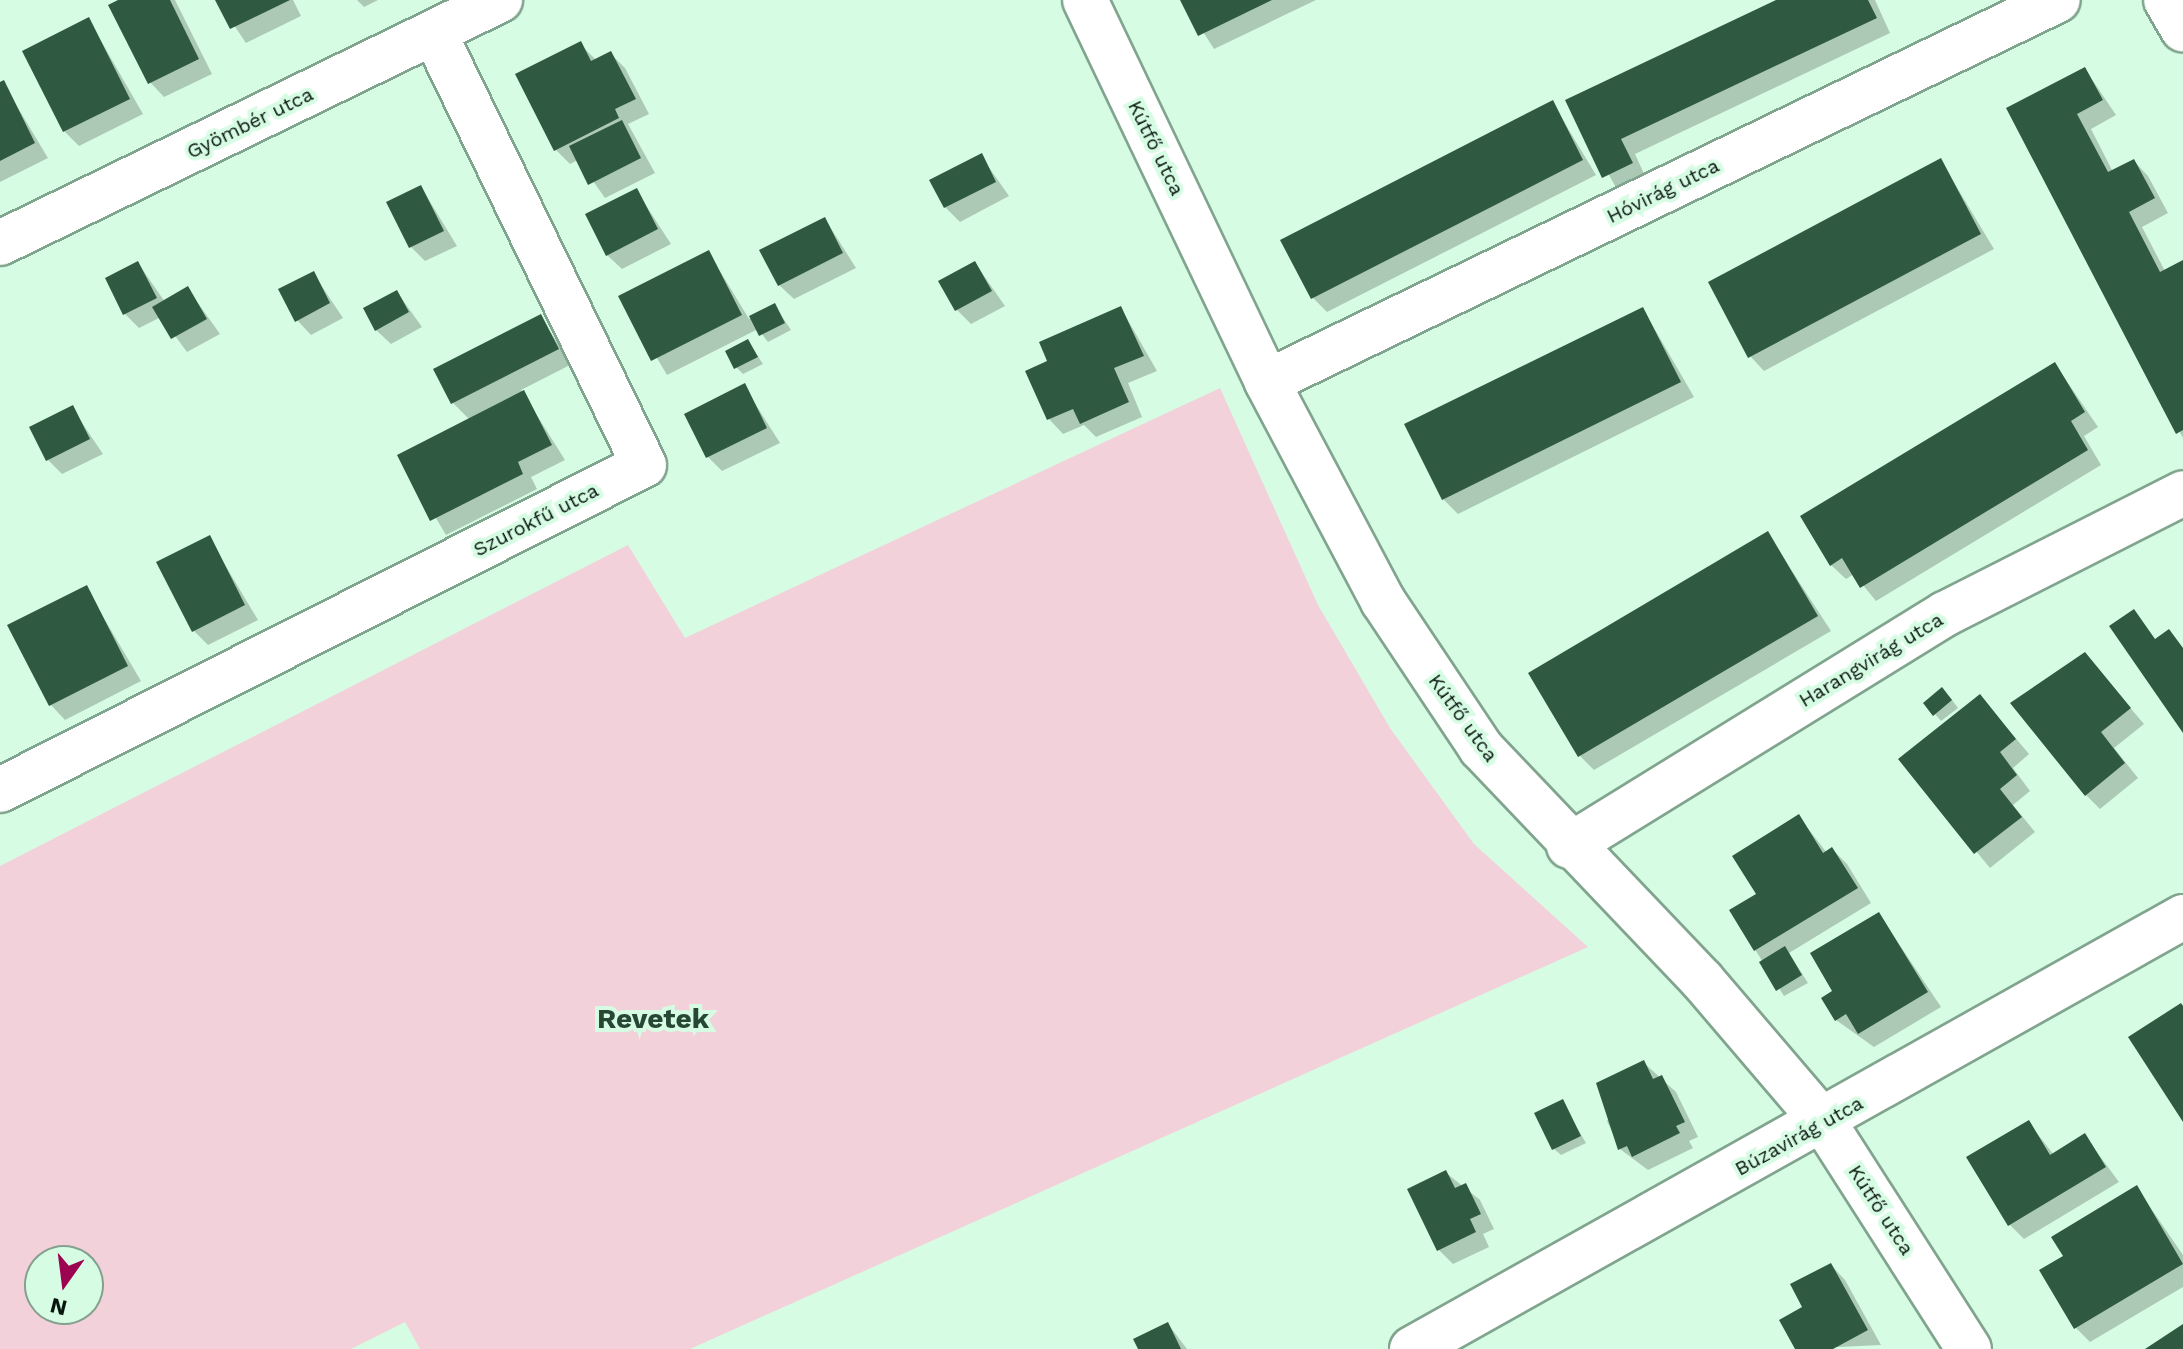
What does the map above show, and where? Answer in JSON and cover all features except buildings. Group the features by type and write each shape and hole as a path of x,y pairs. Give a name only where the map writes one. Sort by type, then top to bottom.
{"street":[{"name":"Gyömbér utca","path":"0,243 500,0"},
{"name":"Kútfő utca","path":"1085,0 1267,382 1383,601 1481,748 1569,846 1702,980 1825,1124 1969,1349"},
{"name":"Hóvirág utca","path":"1267,382 2058,0"},
{"path":"2166,0 2183,29"},
{"name":"Szurokfű utca","path":"0,790 644,465 435,34"},
{"name":"Harangvirág utca","path":"1569,846 1945,614 2183,493"},
{"name":"Búzavirág utca","path":"1412,1349 1825,1124 2101,958 2183,917"}],"shaded area":[{"path":"1220,388 1318,605 1390,728 1474,844 1588,947 690,1349 420,1349 405,1322 351,1349 0,1349 0,866 628,545 685,638"}],"district":[{"name":"Revetek","path":"653,1019"}]}
